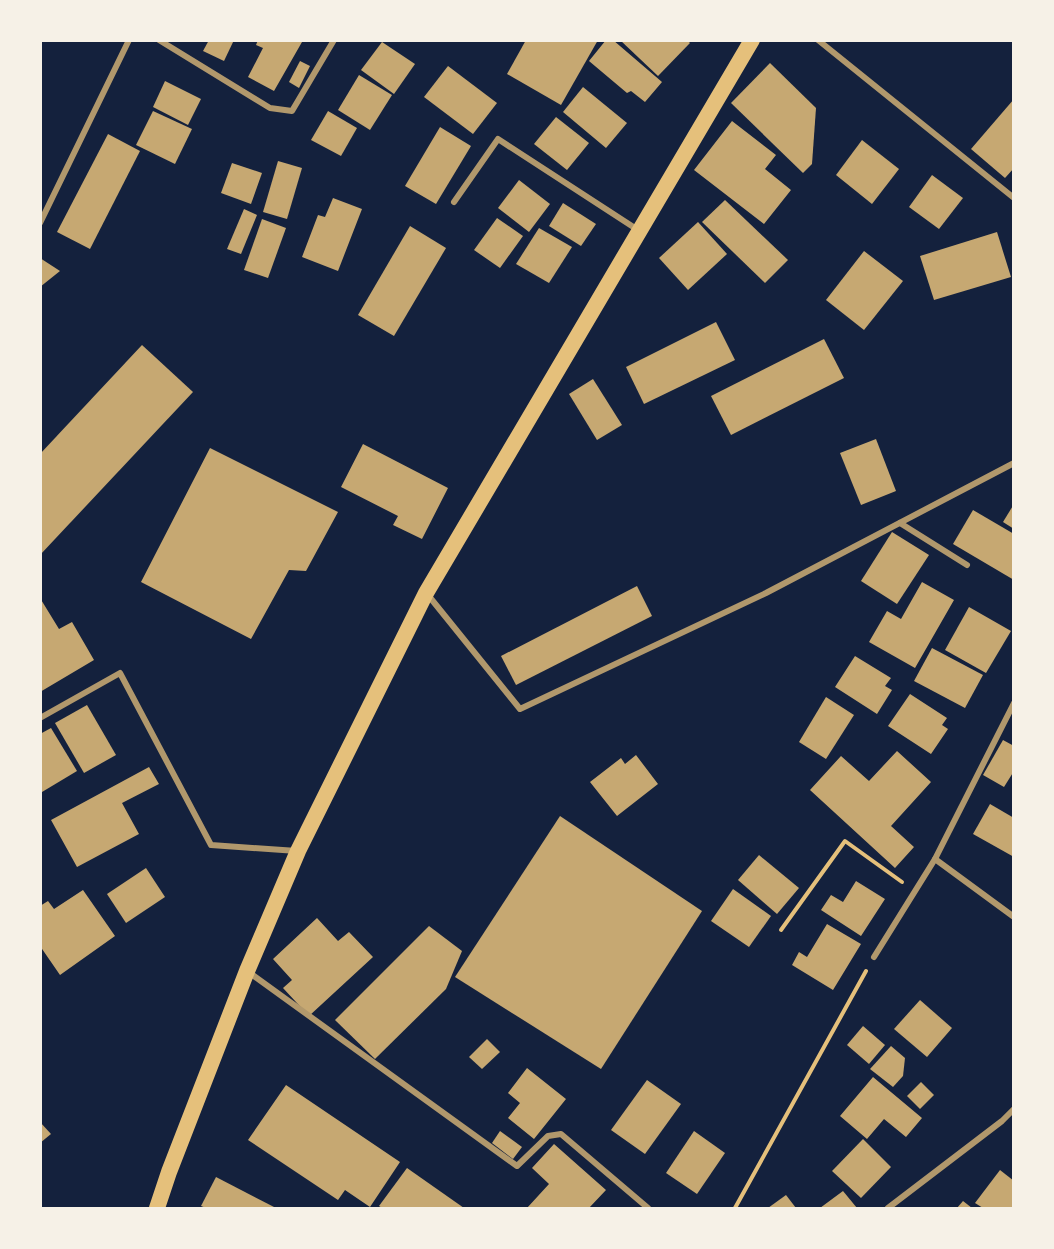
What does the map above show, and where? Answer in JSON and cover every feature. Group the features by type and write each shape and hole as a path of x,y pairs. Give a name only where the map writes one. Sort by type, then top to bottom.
{"highway":[{"path":"157,1209 169,1172 248,971 298,851 426,592 752,40"}],"street":[{"path":"40,223 129,40"},
{"path":"159,40 270,108 292,111 334,40"},
{"path":"818,40 1014,198"},
{"path":"454,202 498,139 639,231"},
{"path":"426,592 520,709 766,592 1014,463"},
{"path":"900,523 967,565"},
{"path":"40,718 120,673 211,845 298,851"},
{"path":"874,957 935,859 1014,703"},
{"path":"1006,720 1014,724"},
{"path":"935,859 1014,917"},
{"path":"248,971 517,1166 548,1136 561,1134 648,1209"},
{"path":"888,1209 1002,1121 1014,1109"}],"path":[{"path":"781,930 845,841 915,891"},
{"path":"735,1209 874,957"}],"building":[{"path":"209,40 234,40 224,61 203,51"},
{"path":"258,40 302,42 274,91 248,77 263,48 256,45"},
{"path":"526,40 598,40 561,105 507,74"},
{"path":"606,40 613,40 662,82 645,102 631,91 627,93 589,61"},
{"path":"620,40 687,40 690,43 658,76"},
{"path":"382,42 415,64 394,94 361,70"},
{"path":"300,61 310,66 299,88 289,82"},
{"path":"770,63 816,108 812,164 803,173 731,103"},
{"path":"448,66 497,103 473,134 424,97"},
{"path":"359,75 392,95 370,130 338,110"},
{"path":"165,81 201,99 188,125 153,107"},
{"path":"583,87 627,123 606,148 563,112"},
{"path":"1014,99 1014,168 1005,178 971,149"},
{"path":"153,111 192,129 175,164 136,145"},
{"path":"328,111 357,128 341,156 311,140"},
{"path":"556,117 589,143 567,170 534,144"},
{"path":"732,121 776,155 765,169 791,190 764,224 694,170"},
{"path":"440,127 471,146 436,204 405,186"},
{"path":"108,134 140,151 90,249 57,232"},
{"path":"862,140 899,169 872,204 836,175"},
{"path":"278,161 302,168 287,219 263,212"},
{"path":"232,163 262,173 251,204 221,193"},
{"path":"932,175 963,198 939,229 909,207"},
{"path":"519,180 550,204 529,232 498,208"},
{"path":"333,198 362,209 338,271 302,257 318,215 325,217"},
{"path":"725,200 788,260 765,283 702,222"},
{"path":"563,203 596,224 581,246 549,226"},
{"path":"244,209 257,215 241,254 227,249"},
{"path":"497,218 523,236 500,268 474,250"},
{"path":"262,219 286,228 268,278 244,270"},
{"path":"698,222 727,254 688,290 659,258"},
{"path":"410,226 446,248 394,336 358,315"},
{"path":"539,228 572,247 549,283 516,264"},
{"path":"997,232 1011,277 934,300 920,256"},
{"path":"864,251 903,281 864,330 826,300"},
{"path":"40,258 60,271 40,287"},
{"path":"716,322 735,360 644,404 626,367"},
{"path":"824,339 844,378 731,435 711,396"},
{"path":"142,345 193,392 40,555 40,454"},
{"path":"593,379 622,425 597,440 569,394"},
{"path":"876,439 896,491 861,505 840,453"},
{"path":"363,444 448,488 422,539 393,525 398,516 341,487"},
{"path":"210,448 338,512 306,571 289,570 251,639 141,582"},
{"path":"1014,504 1014,529 1003,522"},
{"path":"973,510 1014,534 1014,580 953,544"},
{"path":"892,532 929,555 897,604 861,581"},
{"path":"922,582 954,600 915,668 869,642 887,611 901,619"},
{"path":"637,586 652,616 516,685 501,656"},
{"path":"40,598 59,629 72,622 94,660 40,692"},
{"path":"969,607 1011,631 986,673 945,650"},
{"path":"932,648 983,675 965,708 914,681"},
{"path":"855,656 891,678 885,686 892,690 877,714 835,687"},
{"path":"910,694 947,718 942,725 948,729 931,754 888,726"},
{"path":"826,697 854,715 826,759 799,742"},
{"path":"87,705 116,755 84,773 55,723"},
{"path":"51,728 77,771 42,792 40,789 40,734"},
{"path":"1003,740 1014,746 1014,771 1004,787 983,775"},
{"path":"897,751 931,782 891,826 914,847 895,868 810,790 841,756 869,781"},
{"path":"636,755 658,784 617,816 590,782 621,758 625,764"},
{"path":"149,767 159,784 122,803 139,834 77,867 51,820"},
{"path":"990,804 1014,818 1014,857 973,834"},
{"path":"560,816 702,911 601,1069 455,977"},
{"path":"759,855 799,888 777,914 738,880"},
{"path":"146,868 165,897 126,923 107,894"},
{"path":"856,881 885,899 861,936 821,910 831,895 843,902"},
{"path":"733,889 771,916 749,947 711,921"},
{"path":"83,890 115,936 60,975 40,946 40,906 48,901 54,909"},
{"path":"317,918 338,941 349,932 373,957 309,1016 283,988 292,980 273,959"},
{"path":"827,924 861,944 833,990 792,965 799,952 807,957"},
{"path":"429,926 462,951 446,989 375,1059 335,1020"},
{"path":"920,1000 952,1028 927,1057 894,1029"},
{"path":"863,1026 885,1045 869,1064 847,1045"},
{"path":"487,1039 500,1052 482,1069 469,1057"},
{"path":"891,1046 905,1058 903,1076 893,1087 870,1069"},
{"path":"527,1068 566,1099 534,1139 508,1118 520,1103 508,1093"},
{"path":"873,1077 922,1118 906,1137 884,1119 867,1139 840,1116"},
{"path":"647,1080 681,1104 645,1154 611,1130"},
{"path":"921,1082 934,1095 920,1109 907,1096"},
{"path":"286,1085 400,1162 370,1207 345,1190 338,1200 248,1140"},
{"path":"40,1122 51,1134 40,1143"},
{"path":"500,1131 522,1147 513,1159 492,1143"},
{"path":"694,1131 725,1153 697,1194 666,1173"},
{"path":"863,1139 891,1167 861,1198 832,1171"},
{"path":"554,1144 606,1190 589,1208 527,1208 549,1184 532,1168"},
{"path":"407,1168 464,1208 382,1208 379,1206"},
{"path":"1000,1170 1014,1181 1014,1208 983,1208 975,1203"},
{"path":"216,1177 276,1208 206,1208 201,1206"},
{"path":"843,1191 857,1208 820,1208"},
{"path":"786,1195 796,1208 768,1208"},
{"path":"963,1201 972,1208 957,1208"}]}
